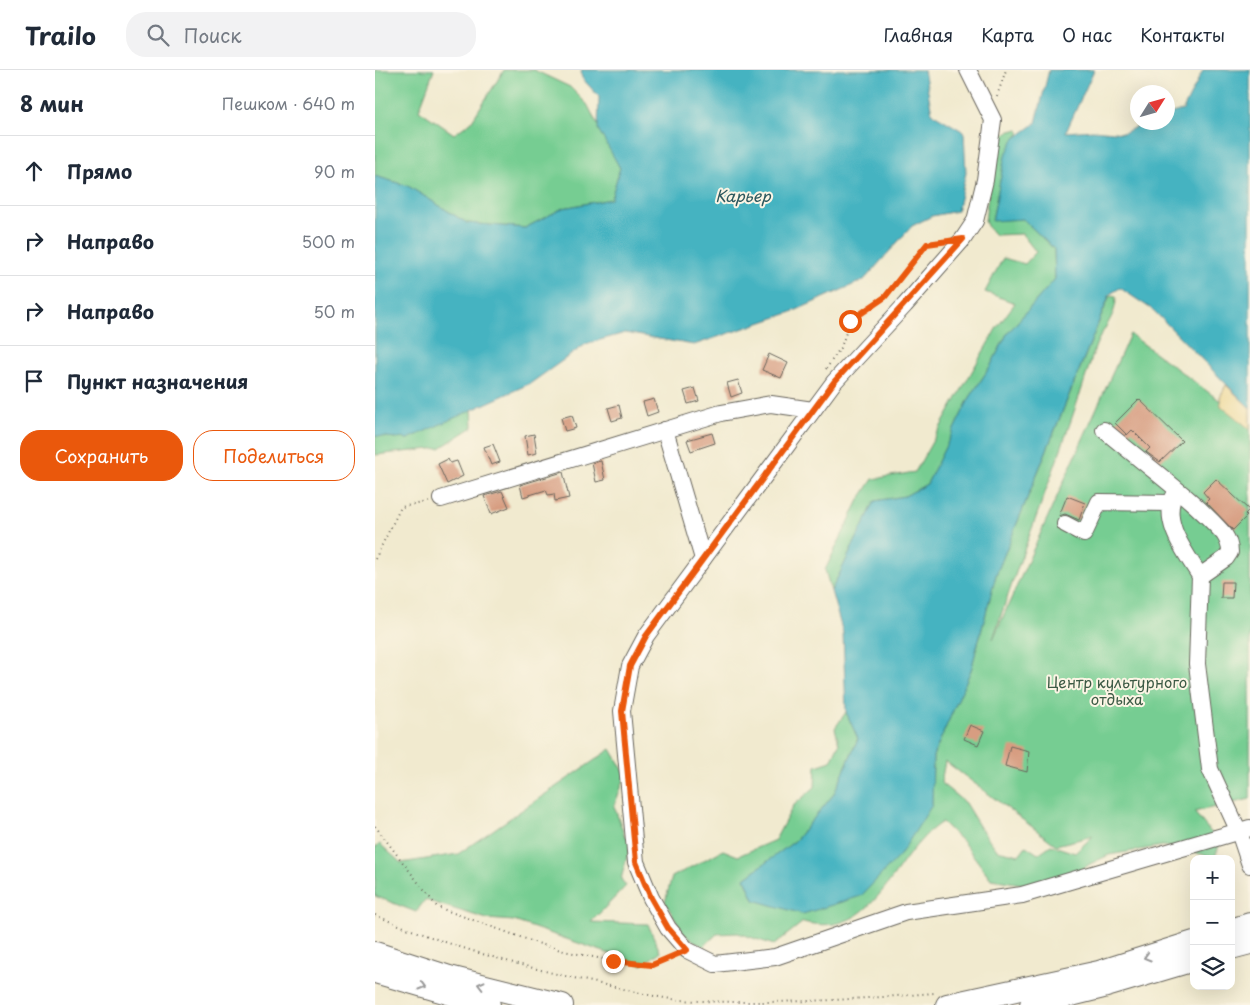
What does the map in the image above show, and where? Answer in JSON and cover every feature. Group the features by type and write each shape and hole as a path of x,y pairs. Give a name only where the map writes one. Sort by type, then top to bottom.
{"highway":[{"path":"1235,929 1250,924"},
{"path":"943,999 1099,972 1190,943"},
{"path":"1235,947 1250,943"},
{"path":"375,953 449,977 562,1005"},
{"path":"1031,1005 1103,987 1190,961"},
{"path":"375,972 489,1005"}],"lane":[{"path":"968,70 993,120 985,180 975,220 963,239 834,382 646,636 630,666 622,711 636,862 651,898 668,928 687,950 715,964 775,957 906,912 1022,895 1244,830"},
{"path":"441,499 721,413 771,404 813,410"},
{"path":"665,430 703,559"},
{"path":"1104,430 1174,497 1225,535 1230,545 1230,552 1226,558 1200,576"},
{"path":"1065,524 1084,534 1099,502 1174,497"},
{"path":"1174,497 1176,536 1200,576 1197,664 1210,769 1244,830 1250,865"}],"path":[{"path":"993,120 997,96 1006,70"},
{"path":"821,376 841,347 850,321 885,297 927,244 963,239"},
{"path":"375,558 401,507 441,499"},
{"path":"375,826 437,907 534,942 613,961 652,965 687,950"},
{"path":"375,915 448,944 552,974 680,1000 771,1003 943,999"}],"green space":[{"path":"375,70 434,70 419,110 454,134 471,122 504,70 534,70 570,87 587,104 620,168 611,199 563,208 525,228 467,223 408,186 375,176"},
{"path":"1018,129 1020,132 1005,156 992,220 1023,219 1054,249 1055,279 1007,334 991,365 969,399 927,484 905,496 875,501 831,591 825,570 859,500 873,479 915,472 996,329 1015,303 985,292 1003,258 1025,264 1036,252 1022,234 995,235 985,221 991,174 1001,139 1006,133"},
{"name":"Центр культурного отдыха","path":"1110,295 1116,296 1114,311 1097,344 993,639 1130,334 1250,423 1250,799 1194,812 1220,843 1216,855 1206,855 1163,846 1109,855 1090,864 1052,889 991,879 963,842 942,822 924,837 867,908 849,919 829,925 803,922 774,945 738,933 717,934 703,947 685,935 665,902 672,877 723,850 738,856 775,840 793,806 815,787 816,766 831,761 839,744 835,728 846,712 858,738 834,794 795,841 745,878 754,900 932,805 933,756 971,670 996,575","holes":["945,761 1056,845 1093,836 1075,853 1051,845 1038,854 1026,846 1019,855 997,850 965,803 941,783"]},
{"path":"472,409 473,427 440,448 375,455 375,436 408,439"},
{"path":"611,749 626,775 614,806 625,837 632,839 621,879 626,886 591,922 648,924 660,952 642,965 514,921 487,919 425,900 416,912 375,896 375,848 380,844 401,863 458,854"}],"sand":[{"path":"1226,385 1250,408 1250,429 1221,406 1220,397"}],"water":[{"name":"Карьер","path":"581,70 924,70 932,113 964,132 966,173 957,211 932,216 912,226 864,280 792,312 694,345 625,333 586,344 531,383 408,439 375,436 375,176 408,186 467,223 525,228 563,208 611,199 620,168 598,129 599,97 582,78"},
{"path":"1049,70 1094,70 1066,132 1093,130 1124,133 1130,130 1175,130 1175,112 1183,110 1203,70 1250,70 1250,408 1153,310 1120,288 1110,294 996,575 971,670 933,756 932,805 900,855 861,896 803,914 754,900 745,878 795,841 834,794 858,739 846,712 843,633 831,591 875,501 905,496 927,484 969,399 991,365 1007,334 1055,279 1054,249 1023,219 992,221 1005,156 1014,139 1036,123"}],"building":[{"path":"769,354 788,363 781,378 762,370"},
{"path":"738,380 742,393 731,397 727,383"},
{"path":"695,388 699,401 688,404 684,391"},
{"path":"654,399 658,412 647,416 643,402"},
{"path":"1139,399 1182,441 1160,462 1146,452 1150,448 1132,430 1127,435 1115,423"},
{"path":"619,405 622,418 612,421 608,408"},
{"path":"572,415 576,428 565,431 561,418"},
{"path":"712,433 715,443 691,451 687,440"},
{"path":"534,434 537,453 528,455 525,436"},
{"path":"493,444 500,462 491,465 484,447"},
{"path":"448,459 450,463 457,461 463,476 447,484 438,464"},
{"path":"601,461 605,480 596,482 592,463"},
{"path":"563,472 569,498 555,501 554,494 548,495 546,490 523,497 520,485"},
{"path":"1216,479 1249,510 1245,514 1247,516 1233,530 1206,502 1209,499 1203,492"},
{"path":"502,491 509,507 491,514 484,496"},
{"path":"1067,496 1085,503 1079,520 1065,514 1059,516"},
{"path":"1222,582 1233,582 1232,598 1221,598"},
{"path":"970,725 984,731 978,745 964,739"},
{"path":"1010,746 1029,751 1027,772 1005,766"}],"route":[{"path":"613,961 652,965 666,961 687,950 668,928 651,898 636,862 622,711 630,666 646,636 834,382 963,239 927,244 885,297 850,321"}]}
